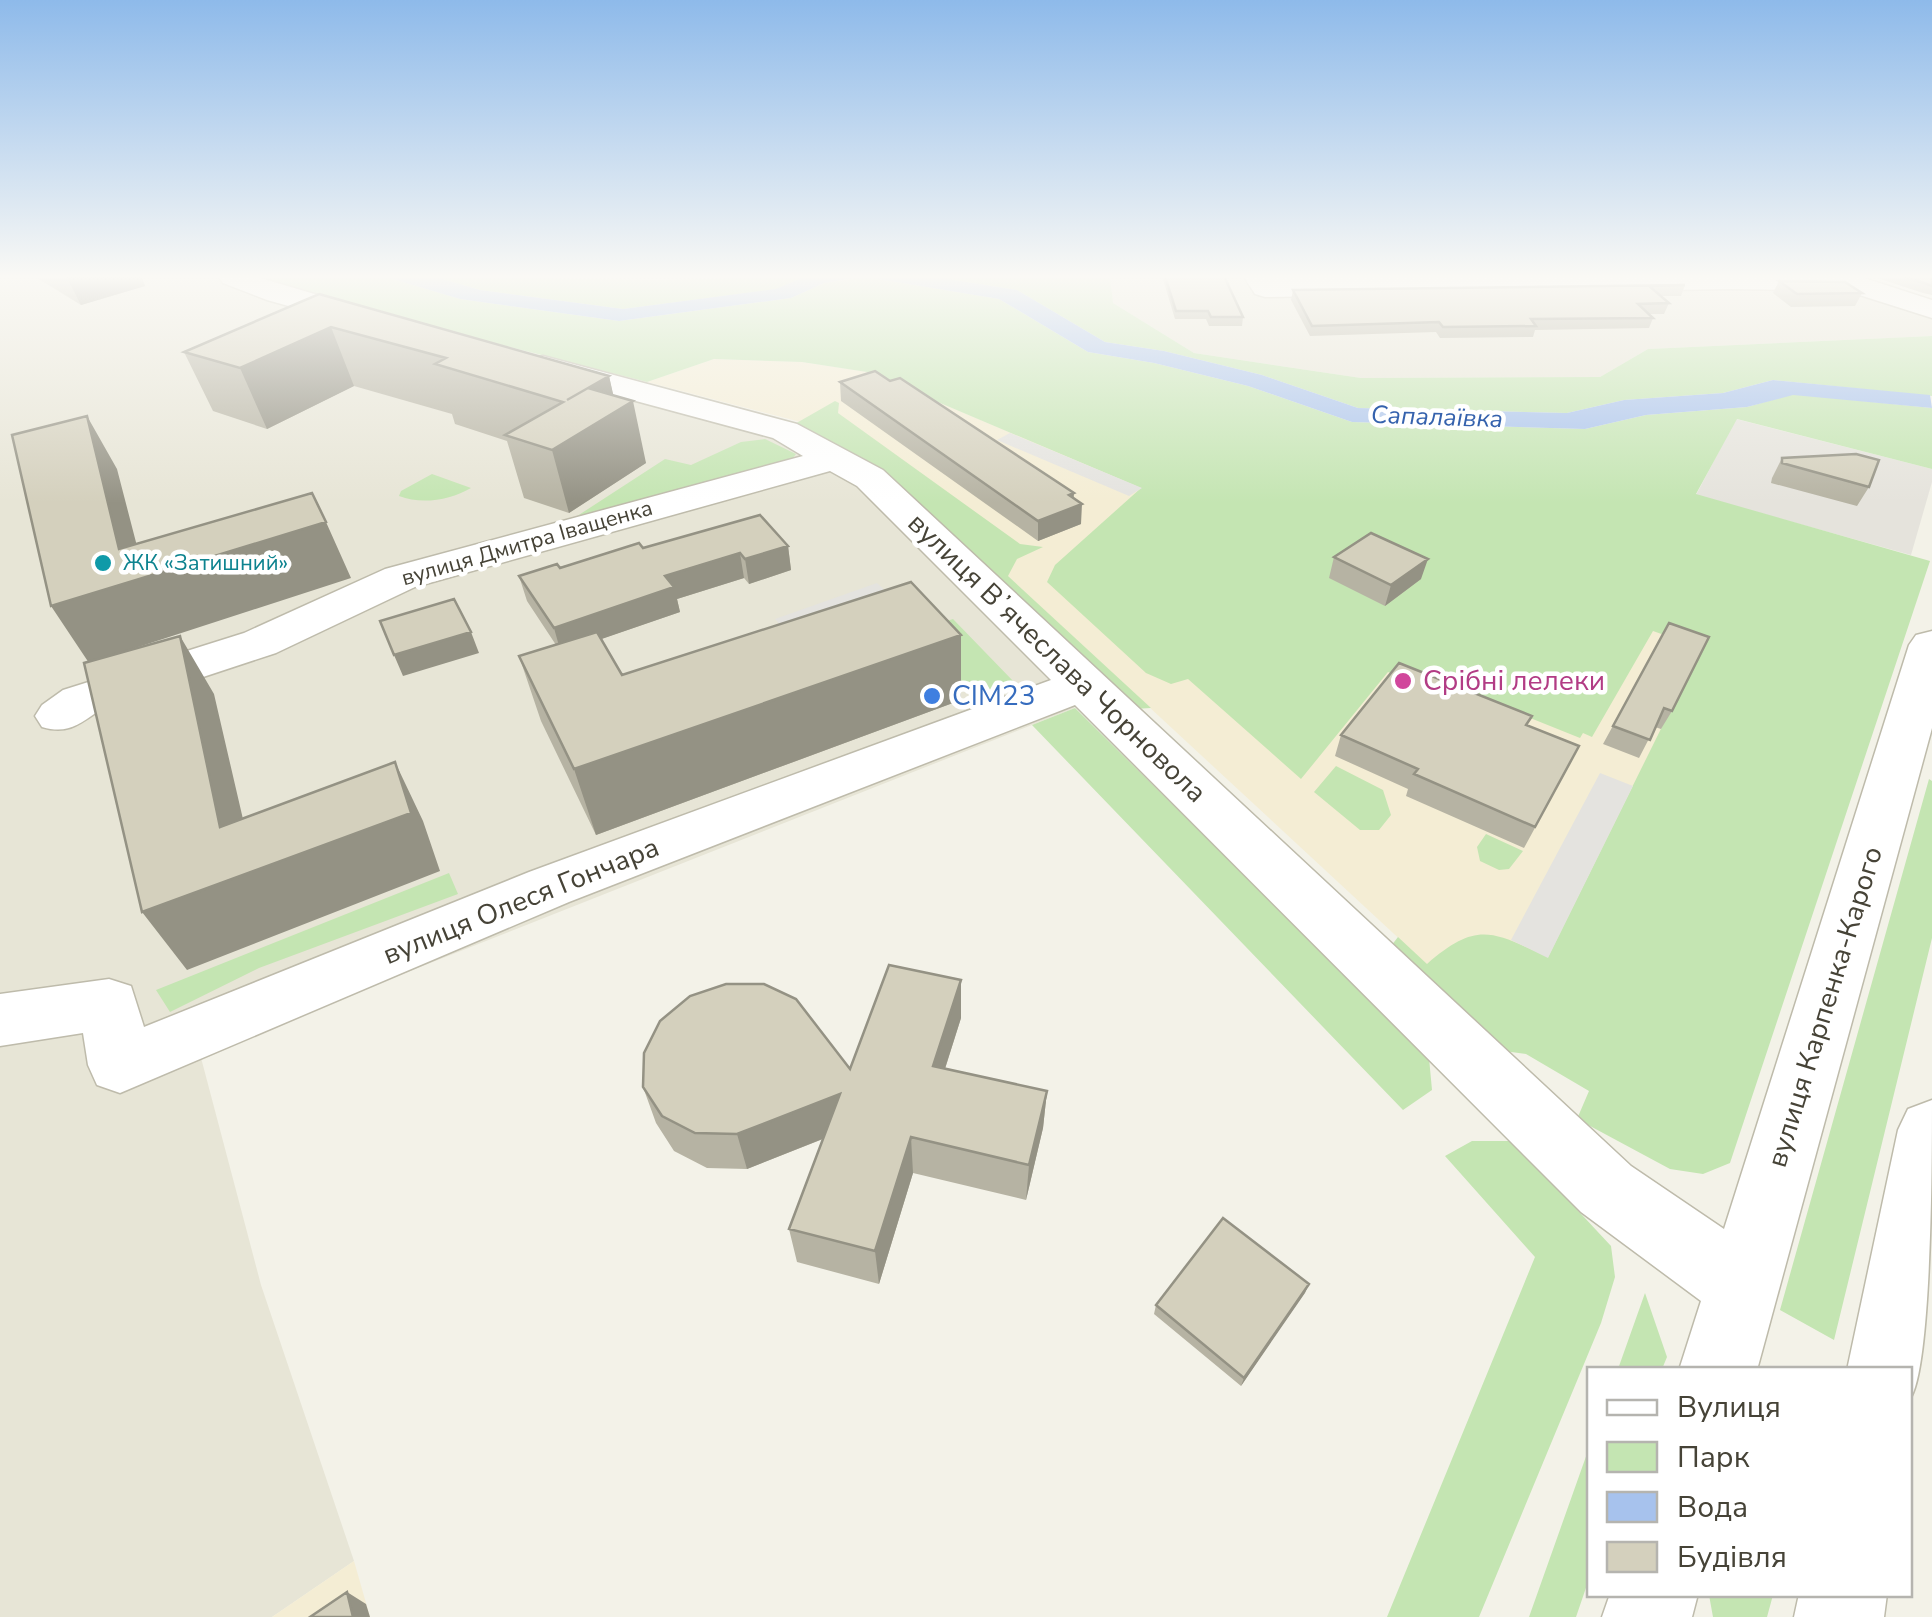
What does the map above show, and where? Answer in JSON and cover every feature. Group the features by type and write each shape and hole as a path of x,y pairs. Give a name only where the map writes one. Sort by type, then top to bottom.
{"street":[{"name":"вулиця Вʼячеслава Чорновола","path":"513,358 785,431 870,478 1606,1189 1742,1286"},
{"name":"вулиця Дмитра Іващенка","path":"59,716 80,700 260,643 400,578 836,458"},
{"name":"вулиця Карпенка-Карого","path":"1719,1367 1917,753 1932,645"},
{"name":"вулиця Олеся Гончара","path":"0,1020 109,1004 120,1065 549,887 1086,684"},
{"path":"1887,1367 1932,1130"}],"shaded area":[{"path":"0,352 456,352 772,438 853,484 965,591 1075,708 200,1054 261,1285 354,1561 272,1617 0,1617"},
{"path":"1642,352 1600,377 1361,378 1194,353"},
{"name":"Срібні лелеки","path":"714,359 802,362 867,372 1142,488 1728,596 1517,1021 1488,1021 889,466 797,421 647,382"},
{"path":"1736,419 1932,469 1932,482 1911,555 1696,495"},
{"path":"1010,433 1142,488 1129,496 997,440"},
{"path":"877,583 889,594 786,631 775,619"},
{"path":"1600,773 1633,786 1548,958 1511,940"},
{"path":"354,1561 370,1617 272,1617"}],"green space":[{"path":"532,352 1091,352 1248,386 1352,422 1585,429 1646,415 1747,407 1793,394 1932,408 1932,469 1737,419 1696,494 1930,561 1730,1163 1703,1174 1670,1169 1577,1119 1589,1091 1526,1054 1504,1051 1391,946 1398,937 1427,964 1459,941 1485,935 1498,936 1548,957 1701,648 1653,631 1592,737 1583,733 1580,738 1515,712 1509,720 1388,672 1301,779 1188,679 1171,684 1146,673 1047,582 1055,565 1141,488 867,372 802,362 714,359 647,382"},
{"path":"1170,352 1193,352 1361,378 1600,377 1642,352 1932,352 1932,396 1773,380 1723,393 1624,400 1567,413 1358,408 1262,375"},
{"path":"835,401 839,403 838,413 1020,544 1043,547 1017,559 1008,576 1151,708 1133,709 793,425"},
{"path":"765,439 796,454 792,459 568,522 665,459 691,465 741,442"},
{"path":"432,474 471,488 436,500 399,496 401,491"},
{"path":"953,619 1014,682 986,692 979,685 967,690 913,632"},
{"path":"1075,708 1429,1058 1432,1090 1403,1110 1032,725"},
{"path":"1336,766 1383,790 1391,815 1379,830 1360,830 1314,792"},
{"path":"1929,779 1932,938 1834,1340 1780,1310"},
{"path":"1486,834 1523,851 1509,869 1499,870 1480,861 1477,847"},
{"path":"449,873 458,894 259,968 170,1012 156,990"},
{"path":"1472,1141 1513,1141 1611,1246 1615,1277 1601,1323 1479,1617 1387,1617 1535,1257 1445,1156"},
{"path":"1645,1293 1667,1357 1663,1367 1619,1367"},
{"path":"1587,1454 1587,1585 1576,1617 1529,1617"},
{"path":"1710,1597 1772,1597 1767,1617 1713,1617"}],"water":[{"name":"Сапалаївка","path":"1091,352 1170,352 1262,375 1358,408 1567,413 1624,400 1723,393 1773,380 1930,395 1932,408 1793,395 1747,407 1646,415 1585,429 1352,422 1248,386"}],"building":[{"path":"186,352 274,352 240,368"},
{"path":"425,352 526,352 609,376 588,388 633,401 552,450 505,435 563,402 435,364 446,358"},
{"path":"875,371 890,381 900,378 1074,493 1069,495 1082,504 1038,521 840,382"},
{"path":"87,416 119,549 312,493 326,522 51,606 12,435"},
{"path":"1856,454 1879,460 1869,487 1782,463 1782,458"},
{"path":"760,515 788,546 745,559 740,553 665,576 674,587 554,628 519,576 557,564 560,568 639,543 643,548"},
{"path":"1371,533 1428,559 1391,585 1334,557"},
{"path":"911,582 961,635 574,769 519,656 597,632 622,675"},
{"path":"454,599 471,632 394,655 380,621"},
{"path":"1669,623 1709,637 1672,711 1664,708 1650,740 1613,726"},
{"path":"180,636 220,827 395,762 411,813 142,912 84,663"},
{"path":"1399,663 1532,716 1526,725 1579,746 1535,827 1414,774 1418,769 1341,735"},
{"path":"889,965 961,980 933,1066 1047,1091 1029,1165 911,1137 875,1251 789,1229 840,1094 737,1134 695,1133 662,1116 643,1087 644,1053 660,1021 690,996 726,984 764,984 796,999 850,1069"},
{"path":"1223,1218 1309,1284 1244,1378 1156,1305"},
{"path":"347,1592 353,1617 310,1617"}],"place":[{"name":"ЖК «Затишний»","path":"103,563"},
{"name":"Срібні лелеки","path":"1403,681"},
{"name":"СІМ23","path":"932,696"}]}
